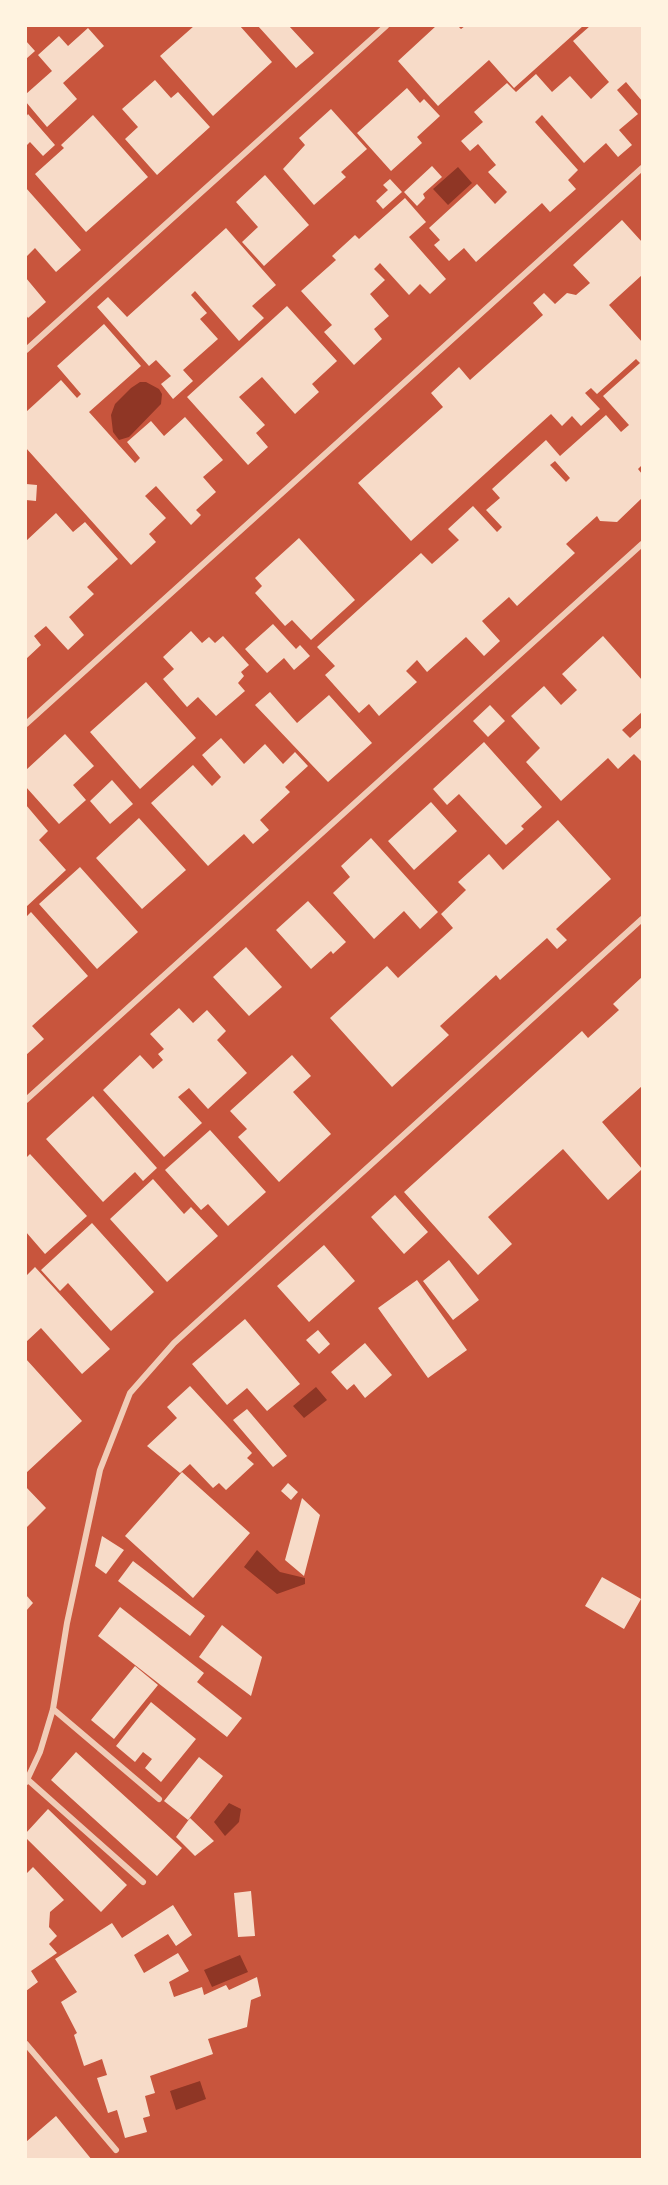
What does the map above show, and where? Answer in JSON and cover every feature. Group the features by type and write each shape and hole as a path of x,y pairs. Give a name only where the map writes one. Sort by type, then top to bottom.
{"street":[{"path":"26,350 386,26"},
{"path":"26,724 642,168"},
{"path":"26,1100 642,543"},
{"path":"142,1882 26,1780 40,1752 53,1709 67,1623 100,1470 123,1407 140,1379 174,1342 642,919"},
{"path":"53,1709 159,1799"},
{"path":"26,2044 116,2150"}],"shaded area":[{"path":"458,167 472,183 448,205 433,189"},
{"path":"140,382 146,382 159,389 162,394 161,404 129,437 119,440 113,432 111,415 115,404 131,388"},
{"path":"316,1387 327,1400 304,1418 293,1406"},
{"path":"257,1550 280,1572 305,1578 305,1584 277,1594 244,1567"},
{"path":"229,1803 241,1809 239,1822 225,1836 214,1822"},
{"path":"240,1955 248,1972 212,1987 204,1970"},
{"path":"200,2081 206,2099 176,2110 170,2091"}],"building":[{"path":"194,26 240,26 272,62 213,116 160,56"},
{"path":"258,26 289,26 314,53 296,68"},
{"path":"436,26 458,26 461,29 465,26 583,26 514,88 489,60 438,106 398,61"},
{"path":"590,26 642,26 642,101 626,82 617,90 638,114 619,130 632,145 618,157 606,143 584,163 542,115 535,122 578,170 568,180 576,189 550,212 542,203 476,262 464,248 449,261 434,245 440,240 429,228 477,184 495,204 507,192 488,172 496,165 478,144 470,151 461,141 483,122 474,112 507,83 516,92 536,74 552,92 570,76 591,99 609,82 573,41"},
{"path":"88,28 104,46 63,83 77,99 47,127 26,102 26,94 52,71 38,55 59,36 68,46"},
{"path":"26,41 35,51 26,59"},
{"path":"155,80 171,98 178,92 210,127 157,175 125,139 138,127 122,109"},
{"path":"407,88 420,103 424,99 440,116 417,137 422,143 391,171 357,133"},
{"path":"331,109 367,149 341,172 346,177 314,205 283,169 305,145 299,138"},
{"path":"28,114 55,145 43,156 30,142 26,146 26,117"},
{"path":"93,115 148,177 86,232 35,174 64,148 61,145"},
{"path":"432,166 442,177 423,194 425,198 417,206 404,192"},
{"path":"265,175 309,225 264,266 242,242 258,227 236,202"},
{"path":"390,179 402,192 383,209 376,201 388,190 383,185"},
{"path":"26,188 81,250 56,272 35,248 26,257"},
{"path":"405,198 426,222 409,237 446,279 430,294 420,284 409,295 380,263 374,269 385,280 370,294 389,316 374,329 382,339 354,365 324,332 332,325 301,291 336,260 332,256 355,235 359,239"},
{"path":"622,220 642,242 642,275 609,305 642,342 642,465 638,469 642,474 642,498 617,522 600,521 597,516 566,544 575,553 517,606 509,597 482,621 500,641 484,656 466,637 427,672 417,660 406,671 417,682 379,716 369,704 359,713 325,675 335,666 317,647 421,553 432,564 459,540 448,529 473,506 497,532 502,527 486,510 500,498 492,489 546,440 560,456 606,415 621,432 629,425 603,396 640,363 636,359 597,394 591,388 585,393 600,409 581,426 572,416 562,426 551,414 411,541 358,483 443,407 431,393 459,367 470,380 543,315 533,303 544,293 555,304 567,293 576,295 590,283 573,265","holes":["555,461 570,478 566,482 550,465"]},
{"path":"226,228 276,285 252,306 264,318 239,341 195,291 191,295 207,313 200,319 218,339 183,370 193,381 173,399 161,384 171,376 156,360 149,366 97,307 108,297 127,317"},
{"path":"26,278 46,302 28,318 26,315"},
{"path":"287,306 337,361 312,384 319,392 295,414 262,377 239,397 265,425 256,433 268,447 248,465 187,397"},
{"path":"104,324 141,366 89,412 135,463 140,458 127,442 151,421 164,436 185,417 223,460 203,477 216,492 196,510 201,515 191,525 156,486 145,496 166,518 149,534 156,542 131,565 26,448 26,412 61,380 77,398 81,394 57,366"},
{"path":"26,484 37,485 36,501 26,500"},
{"path":"56,513 73,532 85,522 118,559 87,587 94,594 69,617 84,635 68,650 46,626 34,636 41,645 26,659 26,541"},
{"path":"299,538 355,600 311,640 292,620 285,626 255,593 262,586 255,578"},
{"path":"273,624 296,649 300,645 310,656 294,670 284,658 267,673 245,649"},
{"path":"191,631 202,643 209,637 215,643 223,636 249,665 241,672 244,676 238,683 245,691 216,716 198,697 187,707 163,679 174,669 163,657"},
{"path":"603,636 642,680 642,712 622,730 630,738 642,727 642,762 634,754 618,769 608,758 561,801 526,762 540,748 511,716 544,686 561,705 577,690 562,674"},
{"path":"146,682 196,738 140,789 90,732"},
{"path":"270,692 297,723 329,695 372,743 328,782 255,705"},
{"path":"490,705 505,721 488,737 473,721"},
{"path":"65,734 94,766 73,785 86,800 59,824 26,787 26,770"},
{"path":"221,738 244,764 265,744 283,764 295,752 308,766 285,787 290,792 260,820 269,830 253,844 244,834 208,866 151,803 193,765 212,786 221,777 202,755"},
{"path":"484,742 542,807 521,826 524,829 506,845 459,794 447,805 433,789"},
{"path":"112,780 133,804 110,824 90,801"},
{"path":"431,802 457,831 414,870 388,841"},
{"path":"26,805 48,831 39,840 66,870 26,907"},
{"path":"139,818 186,870 142,909 96,858"},
{"path":"558,820 611,879 556,929 567,940 557,949 547,938 500,980 496,975 440,1026 449,1035 392,1087 330,1018 387,966 398,978 453,928 441,914 466,890 458,882 489,854 503,870"},
{"path":"371,838 438,912 420,929 404,911 374,939 333,893 350,877 341,866"},
{"path":"80,867 138,932 97,969 39,904"},
{"path":"308,901 346,942 333,954 331,951 311,969 276,930"},
{"path":"31,912 88,976 32,1026 44,1039 26,1055 26,917"},
{"path":"246,947 282,987 249,1016 213,977"},
{"path":"642,977 642,1086 602,1122 642,1169 608,1200 563,1149 488,1217 512,1244 478,1275 404,1192 582,1031 588,1038 619,1010 613,1004"},
{"path":"179,1008 193,1023 207,1010 226,1031 217,1040 247,1073 208,1109 189,1088 178,1097 202,1123 164,1157 103,1090 140,1055 153,1069 163,1060 158,1054 164,1049 150,1034"},
{"path":"292,1055 311,1076 293,1092 331,1134 279,1182 238,1137 247,1129 230,1111"},
{"path":"93,1096 157,1168 143,1181 135,1172 103,1202 46,1139"},
{"path":"210,1130 266,1192 228,1226 208,1204 201,1210 165,1170"},
{"path":"30,1154 87,1216 45,1254 26,1232 26,1158"},
{"path":"153,1179 184,1214 191,1207 218,1236 167,1282 110,1219"},
{"path":"395,1195 428,1232 404,1254 371,1217"},
{"path":"92,1223 154,1292 111,1331 68,1283 60,1291 41,1270"},
{"path":"324,1245 355,1281 309,1322 277,1286"},
{"path":"449,1260 479,1300 453,1320 423,1281"},
{"path":"35,1267 110,1349 82,1374 41,1328 26,1342 26,1276"},
{"path":"417,1280 467,1350 428,1378 378,1308"},
{"path":"245,1319 300,1384 267,1411 247,1388 227,1405 192,1364"},
{"path":"318,1330 330,1344 319,1354 306,1340"},
{"path":"365,1343 392,1375 365,1398 354,1384 347,1390 331,1372"},
{"path":"26,1359 82,1421 26,1473"},
{"path":"190,1386 252,1453 247,1458 254,1464 226,1490 219,1483 213,1488 190,1464 180,1473 147,1446 177,1418 167,1407"},
{"path":"247,1409 287,1456 273,1467 233,1420"},
{"path":"182,1472 250,1533 193,1598 125,1536"},
{"path":"288,1483 298,1492 291,1500 281,1491"},
{"path":"26,1487 46,1508 26,1528"},
{"path":"302,1498 320,1515 304,1576 285,1560"},
{"path":"102,1536 124,1550 106,1574 95,1566"},
{"path":"133,1561 205,1616 190,1636 118,1581"},
{"path":"602,1577 641,1599 624,1629 585,1606"},
{"path":"26,1595 33,1603 26,1611"},
{"path":"120,1607 204,1673 197,1682 242,1718 227,1737 98,1636"},
{"path":"222,1625 262,1657 251,1696 199,1657"},
{"path":"135,1666 158,1685 114,1739 91,1720"},
{"path":"151,1702 196,1739 161,1782 145,1768 152,1759 143,1752 135,1762 116,1746"},
{"path":"76,1752 182,1848 157,1876 51,1780"},
{"path":"199,1757 223,1776 188,1820 164,1801"},
{"path":"48,1809 127,1885 101,1912 26,1838 26,1833"},
{"path":"190,1818 214,1841 195,1856 176,1837"},
{"path":"33,1867 64,1900 50,1912 49,1927 57,1936 49,1944 57,1953 31,1971 38,1982 26,1991 26,1874"},
{"path":"251,1891 255,1936 238,1937 234,1893"},
{"path":"173,1905 192,1935 176,1946 168,1934 134,1955 144,1973 178,1953 189,1971 169,1982 174,1997 202,1987 204,1995 226,1985 229,1990 257,1977 261,1996 251,2000 247,2027 208,2039 213,2054 150,2076 155,2093 145,2096 150,2116 143,2118 147,2132 125,2138 117,2110 108,2113 97,2078 107,2075 102,2059 84,2066 74,2035 77,2033 61,2002 77,1992 55,1959 112,1923 122,1938"},
{"path":"56,2116 92,2160 26,2160 26,2142"}]}
